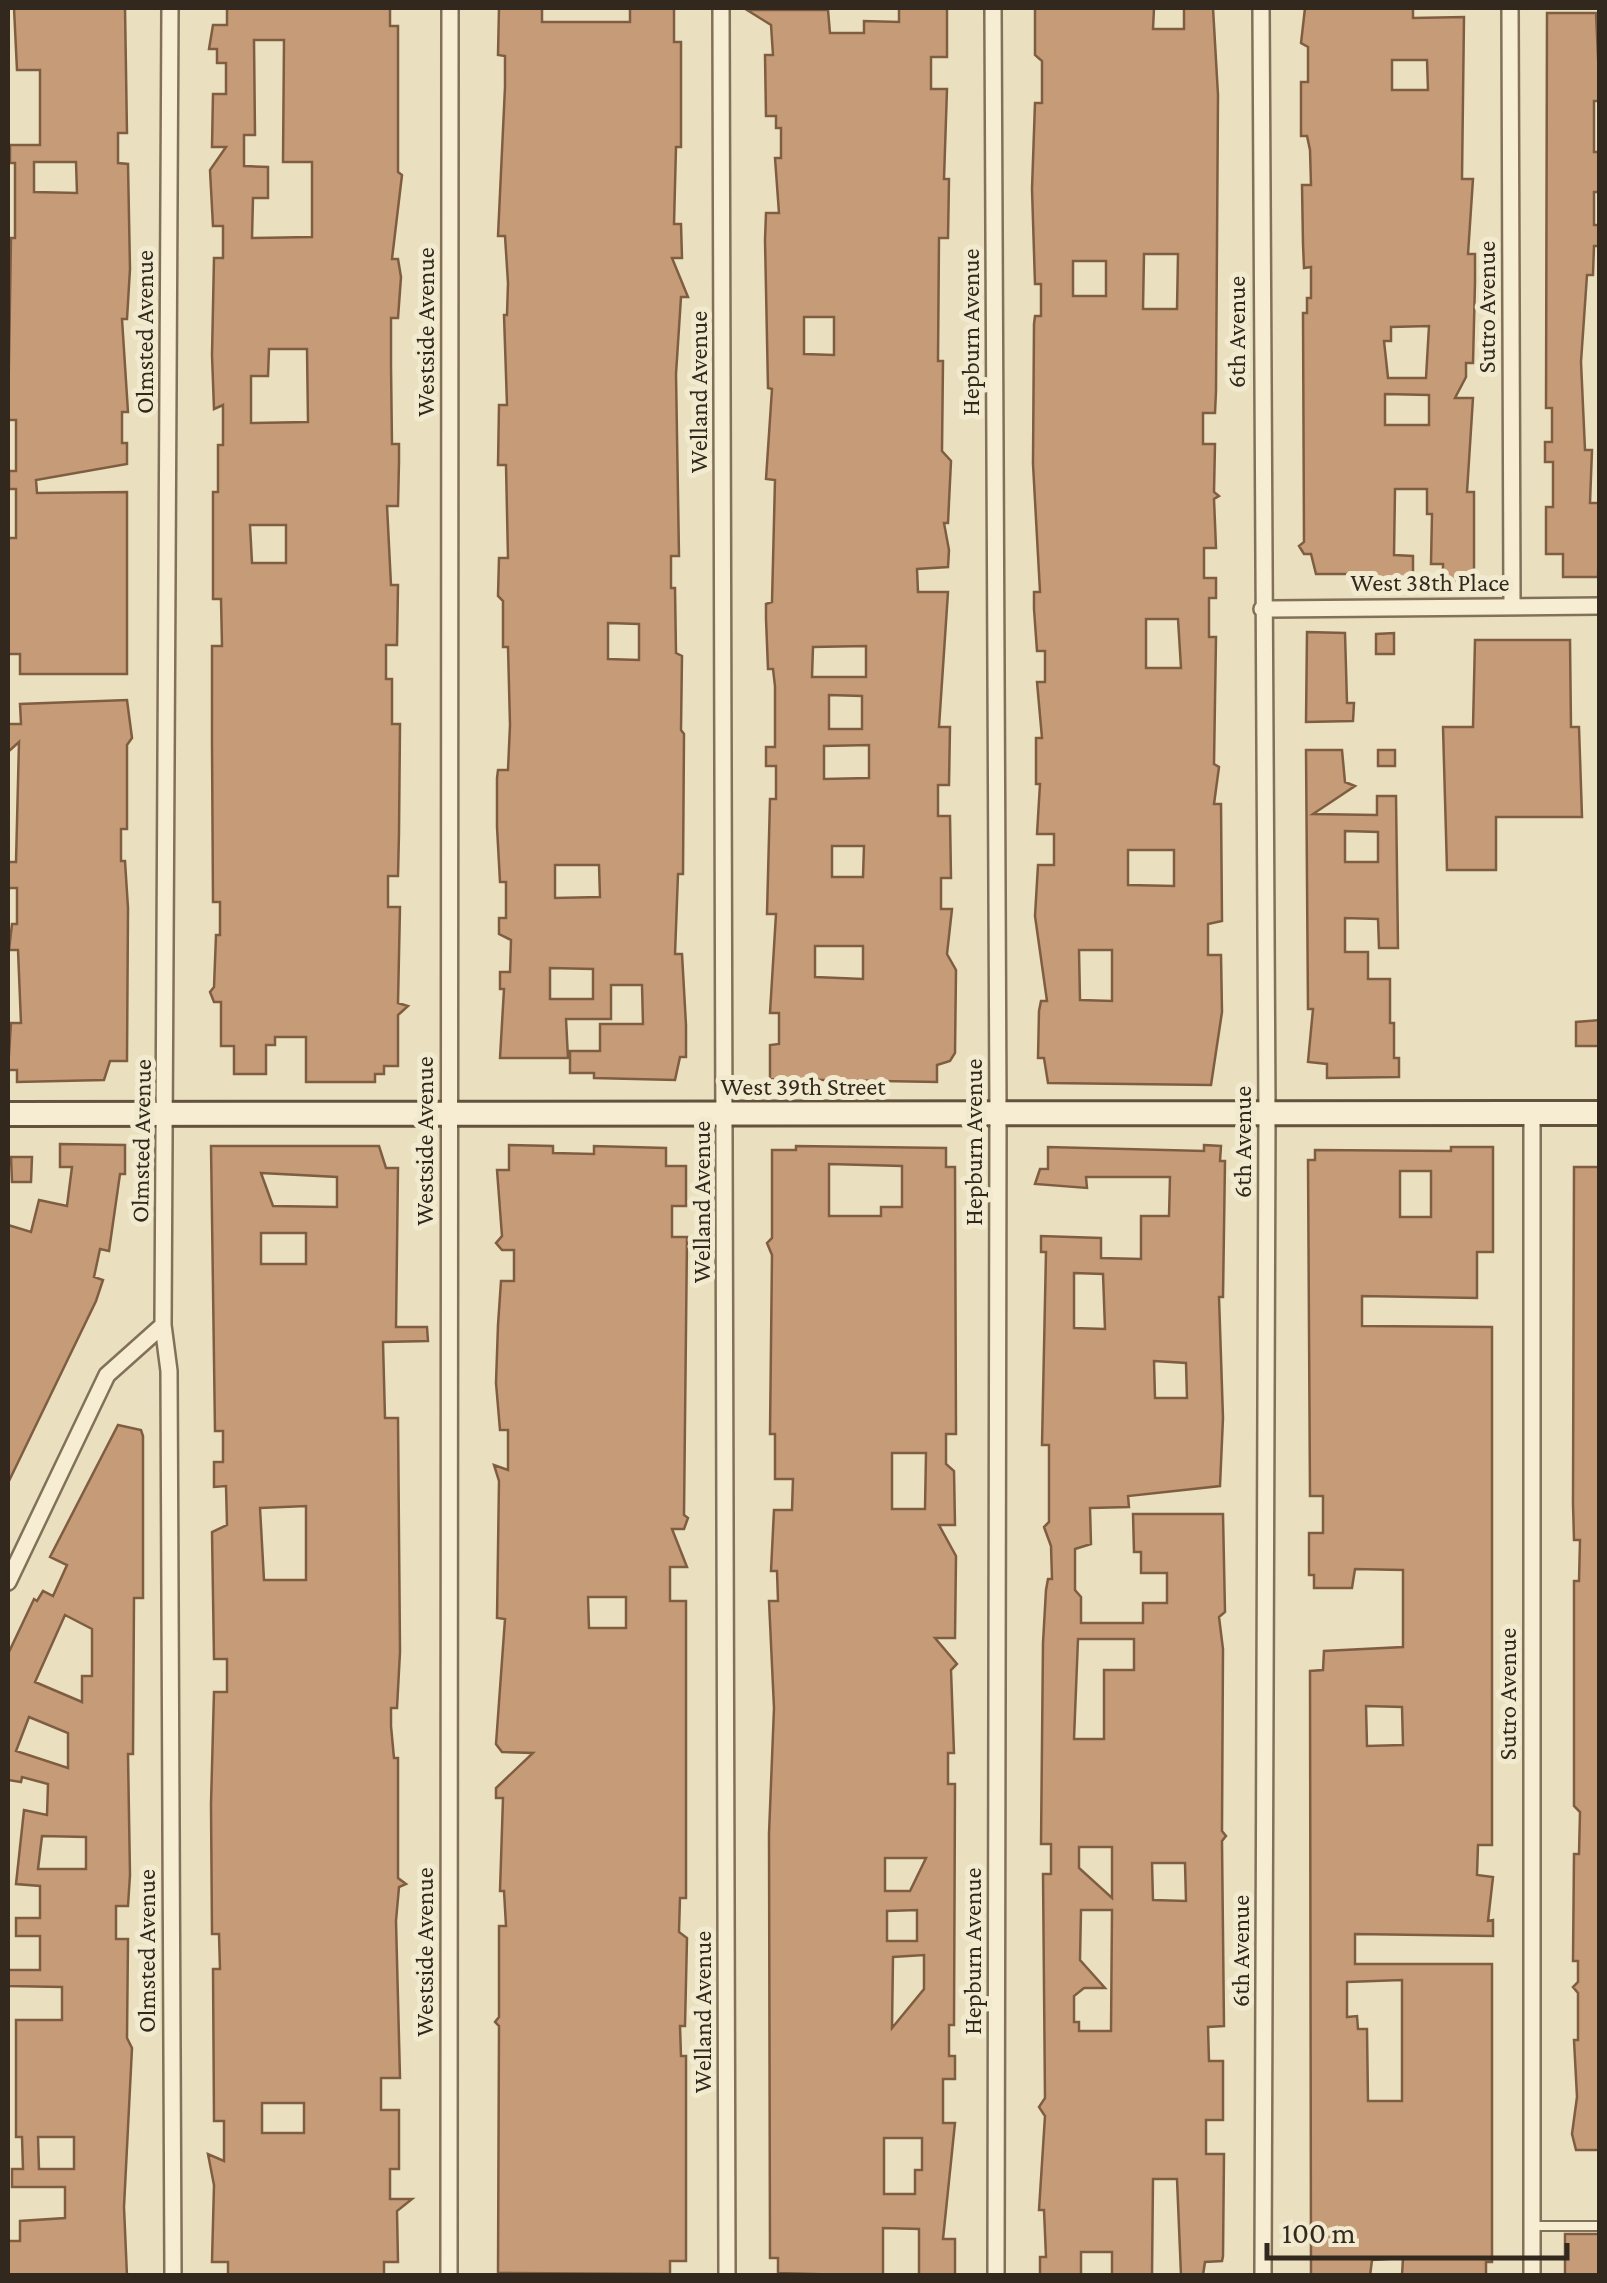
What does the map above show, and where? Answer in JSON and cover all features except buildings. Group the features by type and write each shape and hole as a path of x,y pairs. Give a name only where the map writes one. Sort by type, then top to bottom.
{"street":[{"name":"Olmsted Avenue","path":"170,8 168,1114 163,1325 168,1371 173,2276"},
{"name":"Westside Avenue","path":"449,2276 450,8"},
{"name":"Welland Avenue","path":"721,8 727,2276"},
{"name":"Hepburn Avenue","path":"993,8 998,1113 996,2276"},
{"name":"6th Avenue","path":"1261,8 1267,1113 1263,2276"},
{"name":"Sutro Avenue","path":"1510,8 1512,607"},
{"name":"West 38th Place","path":"1262,608 1600,606"},
{"name":"Sutro Avenue","path":"1532,1113 1532,2276"},
{"name":"West 39th Street","path":"8,1114 1600,1113"},
{"path":"8,1582 107,1374 163,1325"}],"lane":[{"path":"1532,2226 1600,2226"}]}
